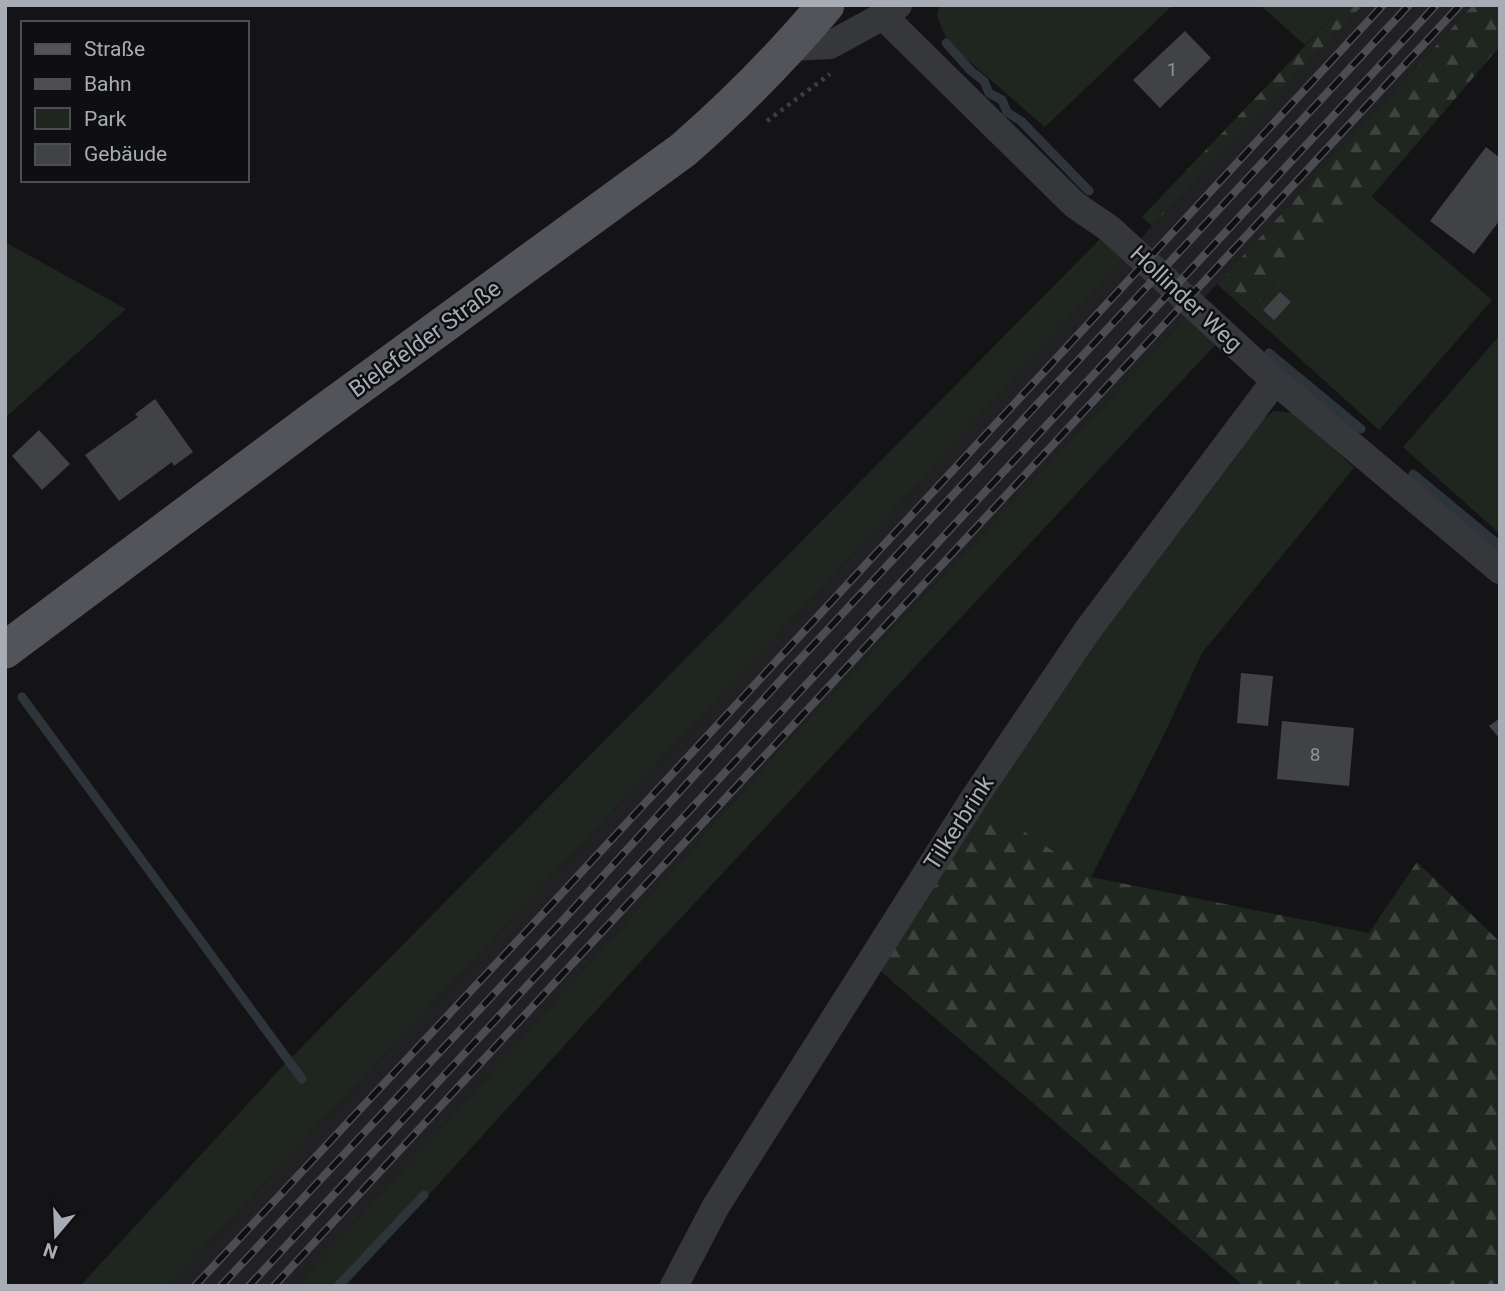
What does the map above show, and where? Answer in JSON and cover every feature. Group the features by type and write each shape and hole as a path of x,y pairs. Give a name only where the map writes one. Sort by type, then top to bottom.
{"main road":[{"name":"Bielefelder Straße","path":"5,650 324,412 683,150 735,105 791,47 826,5"}],"street":[{"path":"791,47 830,45 890,11"},
{"name":"Hollinder Weg","path":"890,11 1075,205 1110,229 1275,381 1500,570"},
{"name":"Tilkerbrink","path":"674,1286 716,1206 972,800 1087,631 1275,381"}],"shaded area":[{"path":"1363,5 1473,5 1217,284 790,739 296,1286 168,1286 896,508 1152,226"}],"green space":[{"path":"939,5 1173,5 1045,127 948,43 937,16"},
{"path":"1260,5 1344,5 1305,45"},
{"path":"1344,5 1363,5 1152,226 1142,217"},
{"path":"1473,5 1500,5 1500,46 1372,196 1248,312 1217,284"},
{"path":"1371,196 1492,300 1379,430 1248,312"},
{"path":"1105,234 1126,255 896,508 168,1286 80,1286 281,1068"},
{"path":"5,242 126,309 5,418"},
{"path":"1187,316 1215,345 651,950 346,1286 296,1286 790,739"},
{"path":"1500,335 1500,534 1403,447"},
{"path":"1274,411 1296,413 1354,468 1202,653 1160,743 1091,877 981,803 1094,638 1252,428"},
{"path":"981,802 1091,877 1369,933 1417,862 1500,942 1500,1286 1244,1286 876,967"}],"building":[{"path":"1185,31 1211,58 1160,108 1133,80"},
{"path":"1486,147 1500,158 1500,220 1474,254 1430,221"},
{"path":"1280,292 1291,302 1274,320 1263,310"},
{"path":"155,399 193,452 174,466 172,462 119,501 85,455 138,417 135,414"},
{"path":"39,430 70,464 42,490 12,456"},
{"path":"1241,673 1273,676 1268,726 1237,723"},
{"path":"1500,718 1500,739 1489,726"},
{"path":"1282,721 1354,728 1349,786 1277,779"}],"waterway":[{"path":"946,43 971,71 984,81 989,93 1002,100 1007,112 1021,121 1089,191"},
{"path":"1269,353 1361,429"},
{"path":"1413,474 1500,546"},
{"path":"22,697 302,1079"},
{"path":"338,1286 424,1195"}],"railway":[{"path":"195,1286 1383,5"},
{"path":"221,1286 1409,5"},
{"path":"249,1286 1436,5"},
{"path":"274,1286 1460,5"}]}
